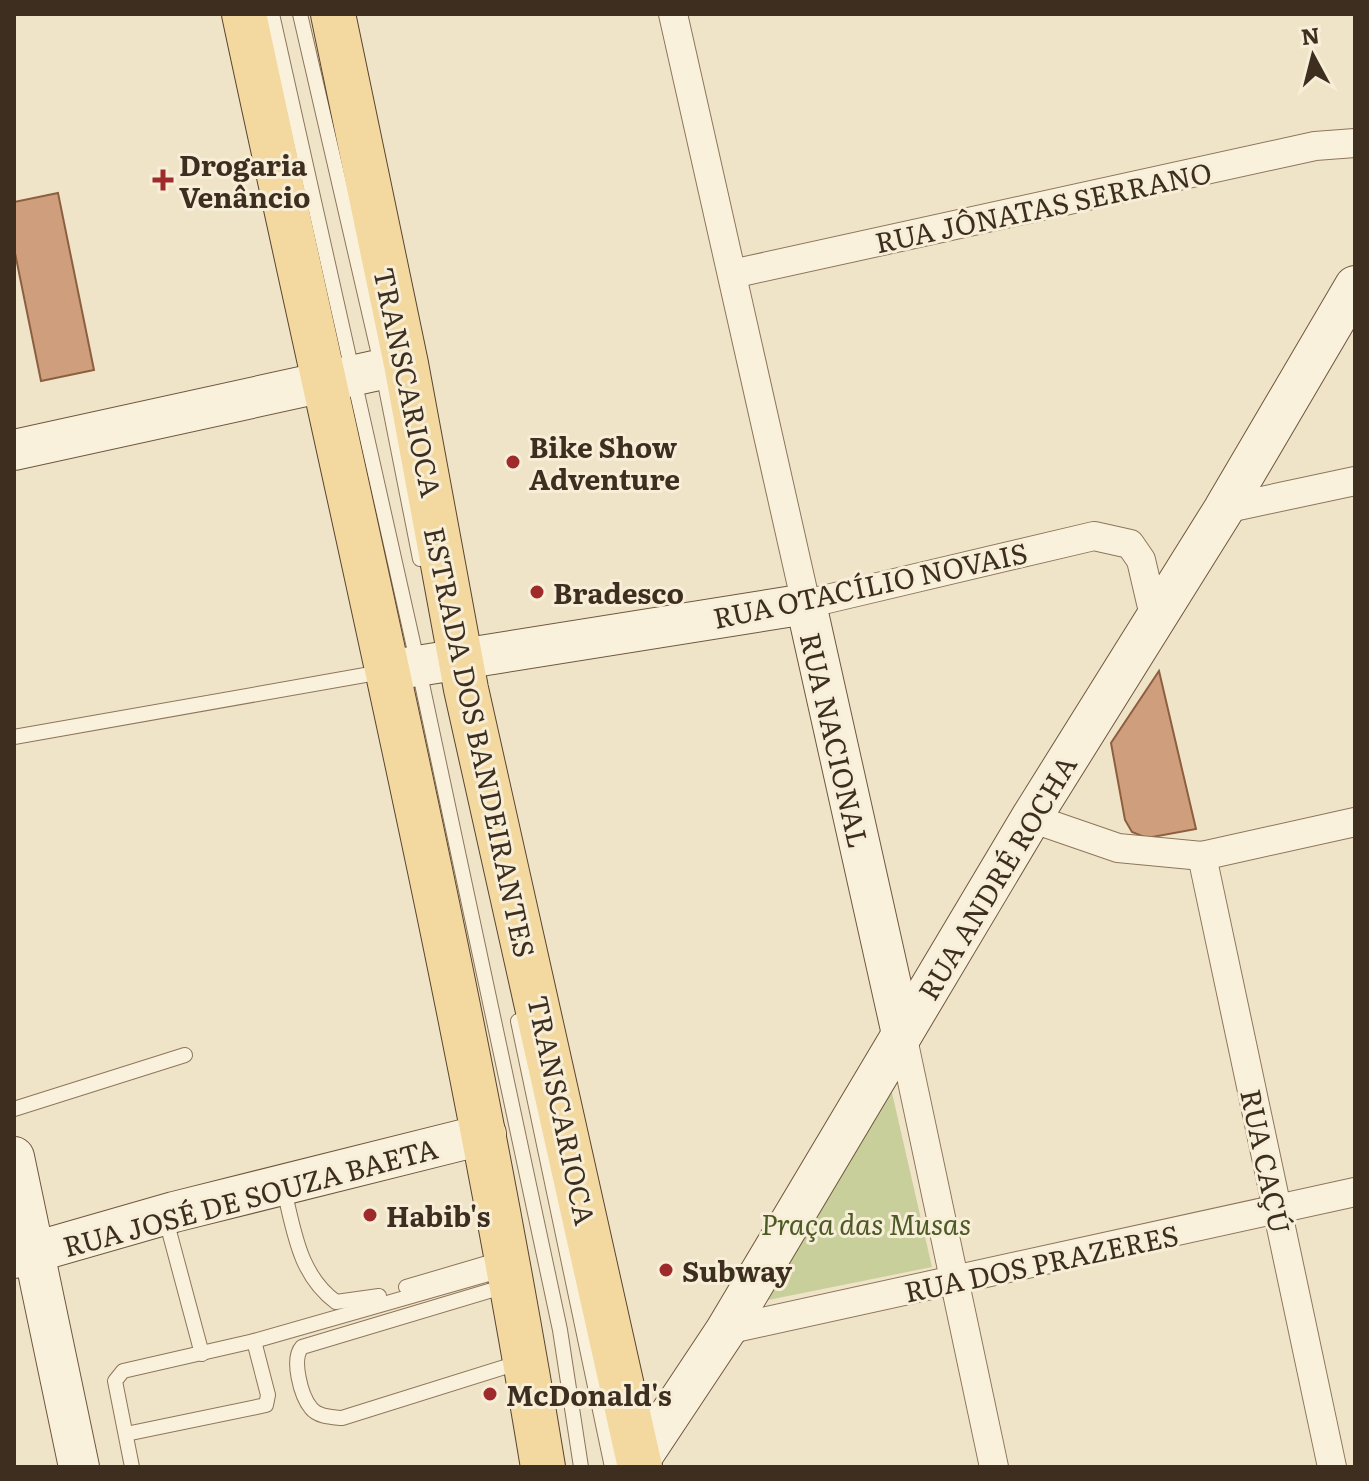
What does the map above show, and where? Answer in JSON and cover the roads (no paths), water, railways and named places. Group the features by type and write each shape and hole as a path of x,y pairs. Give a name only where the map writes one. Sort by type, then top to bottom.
{"main road":[{"name":"ESTRADA DOS BANDEIRANTES","path":"244,14 366,373 432,664 486,1134 543,1467"},
{"name":"ESTRADA DOS BANDEIRANTES","path":"333,14 366,373 432,664 631,1465"}],"street":[{"name":"RUA NACIONAL","path":"673,14 902,1034 994,1467"},
{"name":"RUA JÔNATAS SERRANO","path":"732,274 1315,146 1355,143"},
{"name":"RUA ANDRÉ ROCHA","path":"631,1465 726,1330 1031,818 1224,509 1355,286"},
{"path":"14,450 366,373"},
{"path":"1224,509 1355,481"},
{"name":"RUA OTACÍLIO NOVAIS","path":"432,664 806,604 1094,536 1130,544 1141,560 1155,620"},
{"path":"1031,818 1118,848 1202,856 1355,822"},
{"name":"RUA CAÇÚ","path":"1202,856 1332,1467"},
{"name":"RUA JOSÉ DE SOUZA BAETA","path":"25,1255 486,1134"},
{"path":"14,1157 25,1255 79,1467"},
{"name":"RUA DOS PRAZERES","path":"726,1330 1355,1192"}],"lane":[{"name":"TRANSCARIOCA","path":"272,14 366,373 423,575"},
{"name":"TRANSCARIOCA","path":"300,14 366,373"},
{"name":"TRANSCARIOCA","path":"432,664 560,1330 581,1467"},
{"path":"14,737 432,664"},
{"name":"TRANSCARIOCA","path":"514,1004 631,1465"},
{"path":"14,1109 185,1055"},
{"path":"283,1185 305,1268 319,1289 336,1302 363,1300 510,1269"},
{"path":"165,1216 202,1354"},
{"path":"132,1467 116,1375 254,1341 510,1269"},
{"path":"510,1269 302,1347 296,1353 296,1361 309,1407 316,1413 342,1418 525,1361"},
{"path":"126,1434 266,1405 268,1395 254,1341"}],"place":[{"name":"Drogaria Venâncio","path":"163,180"},
{"name":"Bike Show Adventure","path":"513,462"},
{"name":"Bradesco","path":"537,592"},
{"name":"Habib's","path":"370,1215"},
{"name":"Subway","path":"666,1270"},
{"name":"McDonald's","path":"490,1394"}],"park label":[{"name":"Praça das Musas","path":"866,1223"}]}
